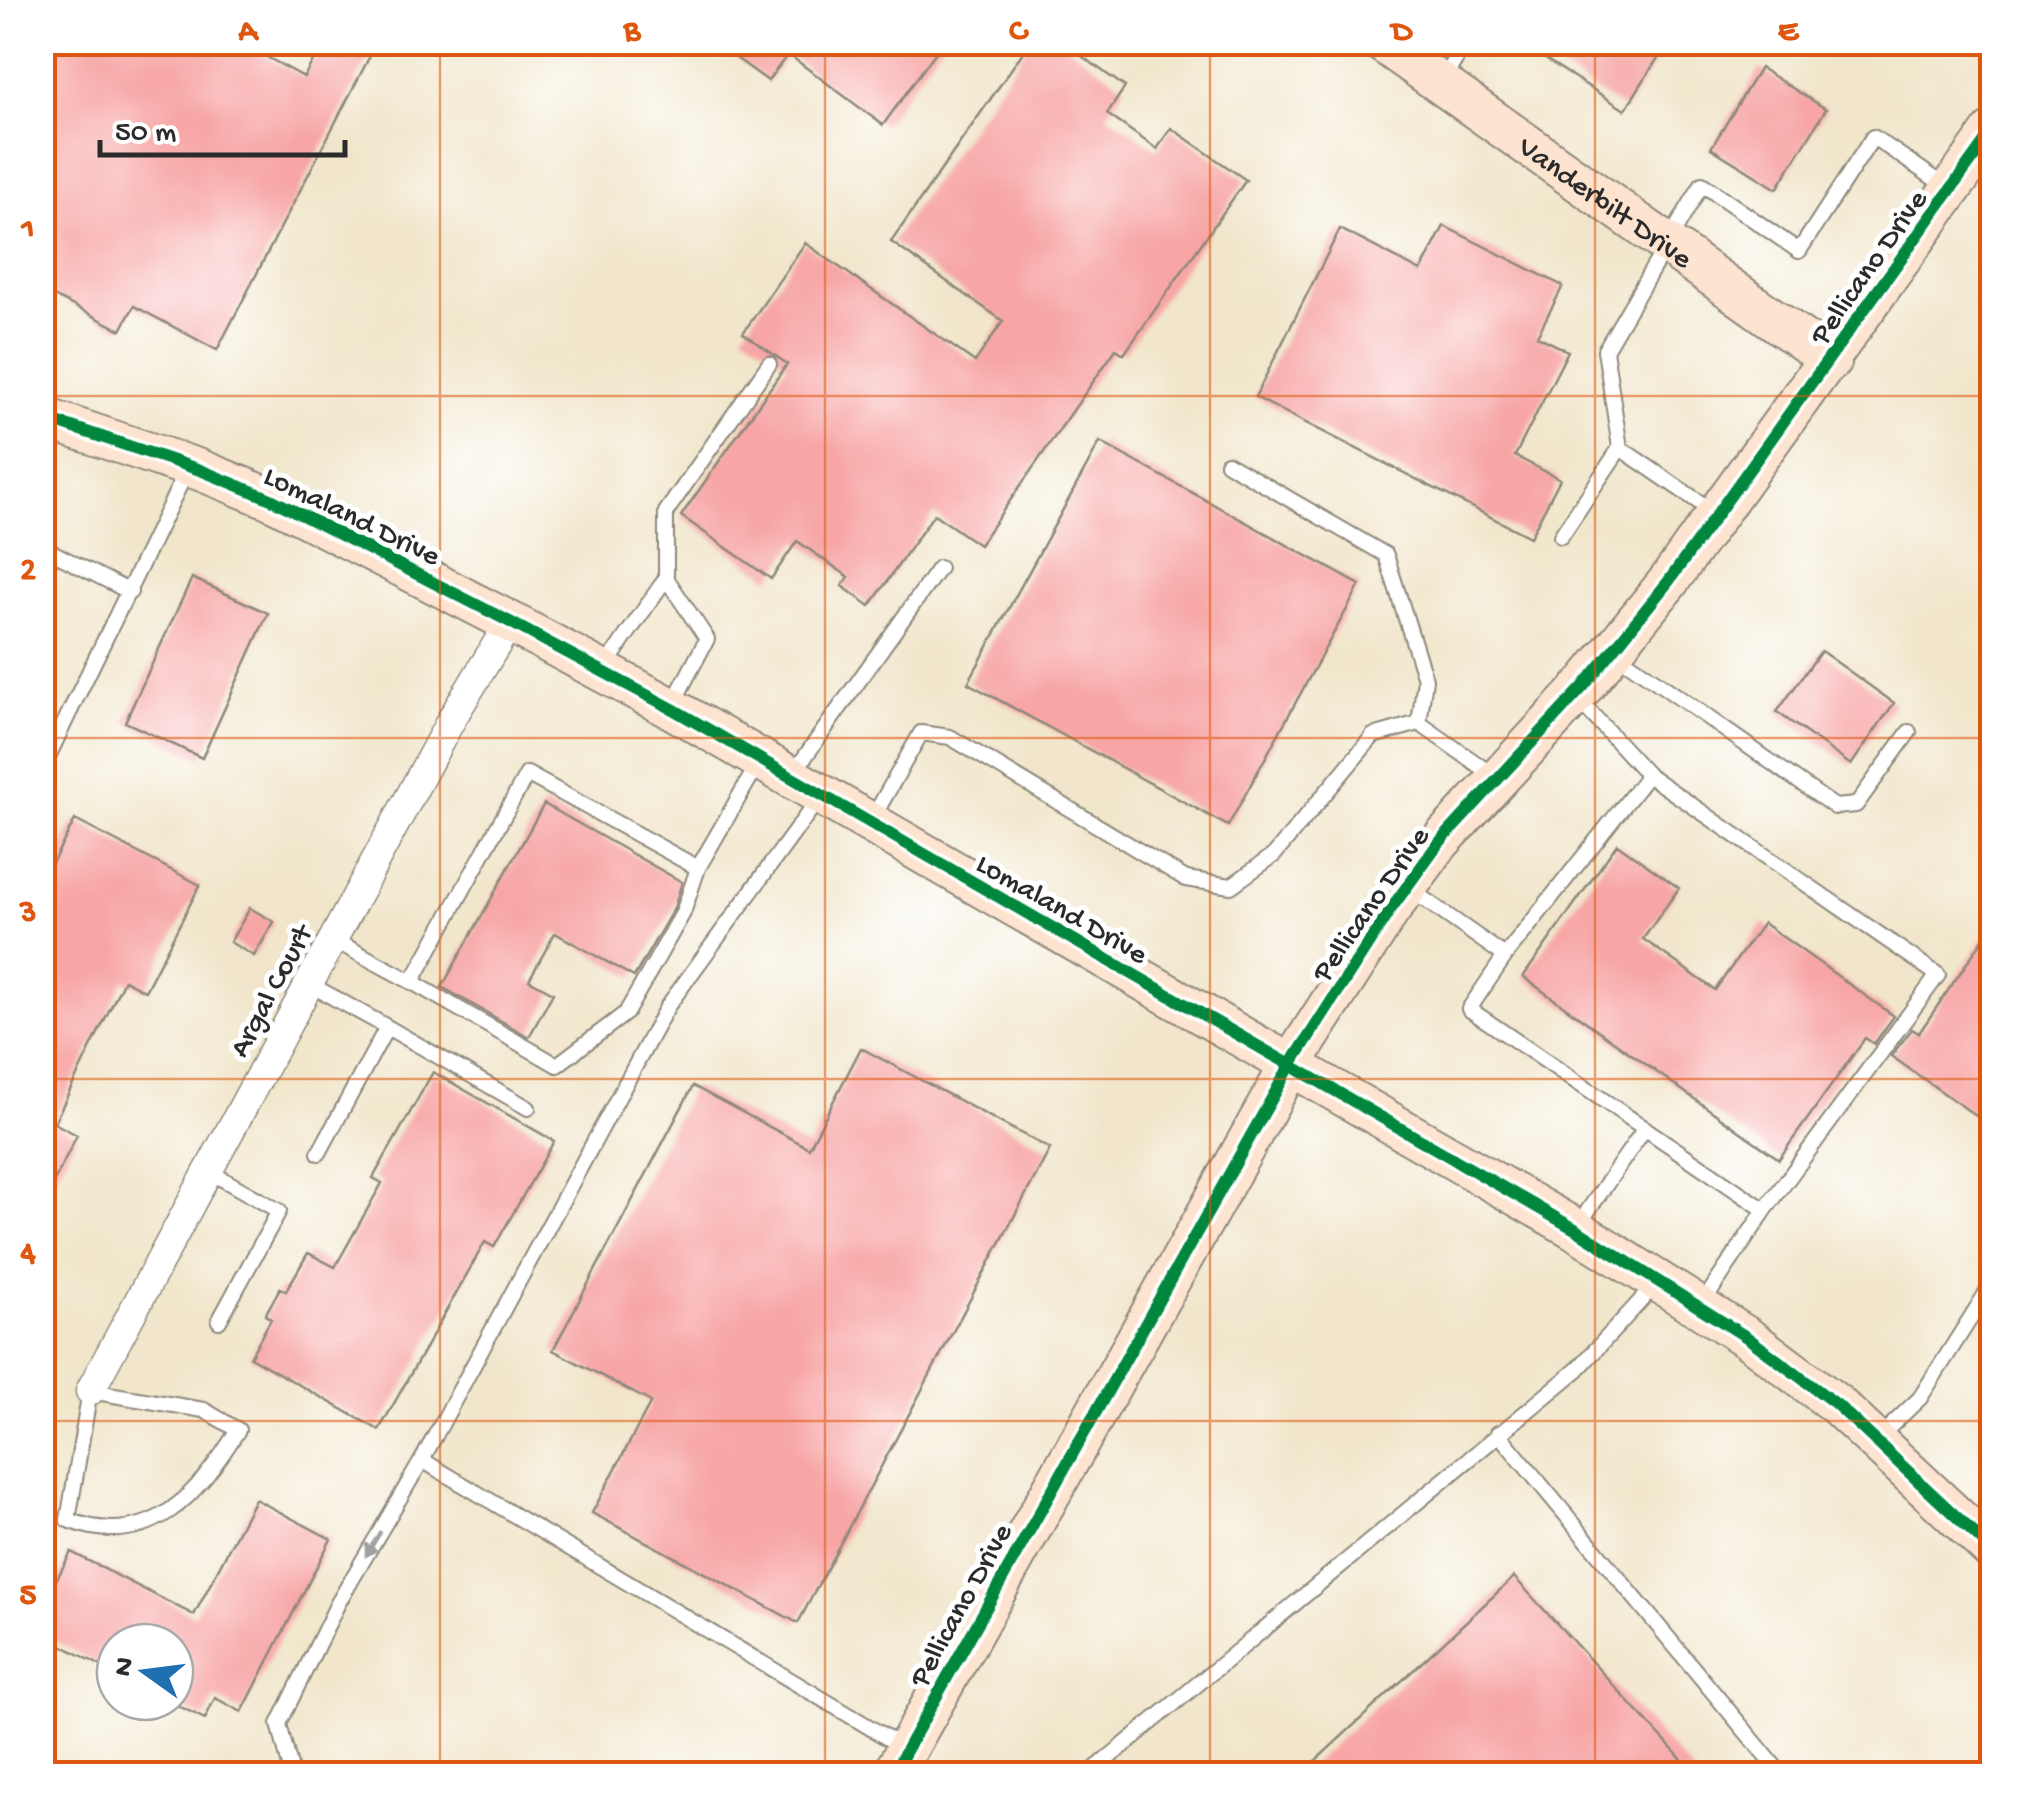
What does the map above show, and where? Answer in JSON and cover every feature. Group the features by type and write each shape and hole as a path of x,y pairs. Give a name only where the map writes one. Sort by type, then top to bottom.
{"street":[{"name":"Vanderbilt Drive","path":"1382,42 1831,360"},
{"name":"Pellicano Drive","path":"899,1762 1290,1066 1406,887 1437,845 1575,696 1717,515 1992,132"},
{"name":"Lomaland Drive","path":"42,417 188,466 351,537 671,708 789,780 1575,1229 1748,1338 1876,1439 1992,1550"},
{"name":"Argal Court","path":"90,1391 332,939 510,622"}],"lane":[{"path":"1441,83 1466,42"},
{"path":"1561,536 1620,448 1605,350 1702,184 1799,251 1873,137 1952,190"},
{"path":"671,708 707,638 666,578 666,512 769,364"},
{"path":"1620,448 1717,515"},
{"path":"1228,463 1386,555 1425,679 1419,723"},
{"path":"42,769 188,466"},
{"path":"42,548 130,592"},
{"path":"292,1774 279,1724 338,1603 422,1460 789,780 939,568"},
{"path":"601,673 666,578"},
{"path":"1612,650 1835,807 1856,805 1909,732"},
{"path":"1575,696 1648,775 1938,975 1765,1210 1699,1307"},
{"path":"1419,723 1498,779"},
{"path":"869,825 922,733 950,737 1186,879 1231,886 1274,855 1373,736 1419,723"},
{"path":"412,982 527,774 698,868"},
{"path":"1648,775 1504,956 1469,1009 1765,1210"},
{"path":"332,939 558,1065 626,1013 684,914 698,868 789,780"},
{"path":"1406,887 1504,956"},
{"path":"309,984 528,1108"},
{"path":"319,1153 387,1027"},
{"path":"1575,1229 1645,1128"},
{"path":"210,1172 280,1212 218,1320"},
{"path":"1089,1774 1578,1369 1658,1282"},
{"path":"1876,1439 1920,1398 1992,1284"},
{"path":"90,1391 204,1410 238,1430 213,1470 171,1511 133,1530 98,1532 68,1520 90,1391"},
{"path":"1498,1433 1781,1774"},
{"path":"422,1460 899,1762"}],"building":[{"path":"42,42 239,42 304,77 323,42 359,42 373,50 217,350 134,306 121,330 42,290"},
{"path":"714,42 943,42 883,125 788,54 768,81"},
{"path":"1030,42 1062,42 1125,87 1107,114 1157,149 1171,128 1246,180 1124,354 1116,349 979,545 934,514 870,606 842,586 849,577 797,541 771,579 681,516 787,364 743,333 805,243 975,362 1003,321 891,242"},
{"path":"1519,42 1668,42 1625,110"},
{"path":"1760,68 1826,109 1777,189 1711,148"},
{"path":"1444,226 1563,286 1537,336 1568,351 1515,456 1560,479 1530,537 1255,397 1340,229 1421,271"},
{"path":"1100,442 1360,585 1228,826 968,683"},
{"path":"192,578 268,613 202,758 125,722"},
{"path":"1821,651 1894,703 1851,765 1777,712"},
{"path":"544,804 682,882 674,908 634,977 555,933 529,980 553,993 529,1037 442,987"},
{"path":"75,820 200,885 145,991 124,980 54,1123 77,1135 42,1205 42,882"},
{"path":"1617,844 1679,888 1643,939 1715,990 1763,923 1894,1016 1874,1044 1865,1038 1779,1159 1523,977"},
{"path":"250,908 274,922 254,956 230,942"},
{"path":"1992,926 1992,1127 1891,1056 1912,1029 1919,1033"},
{"path":"861,1048 1050,1149 798,1623 592,1513 651,1402 553,1350 693,1086 809,1148"},
{"path":"433,1072 554,1141 494,1247 485,1242 379,1430 250,1357 271,1319 265,1315 280,1288 286,1291 308,1253 335,1267 382,1183 373,1178"},
{"path":"255,1499 331,1539 242,1712 215,1698 205,1719 195,1714 195,1622 95,1622 95,1663 42,1635 42,1607 71,1552 194,1615"},
{"path":"1514,1577 1695,1774 1301,1774"}],"cycle path":[{"path":"893,1774 1290,1066 1390,910 1437,845 1583,687 1668,582 1992,132"},
{"path":"42,417 200,470 271,499 510,622 671,708 1575,1229 1748,1338 1836,1404 1992,1550"}]}
